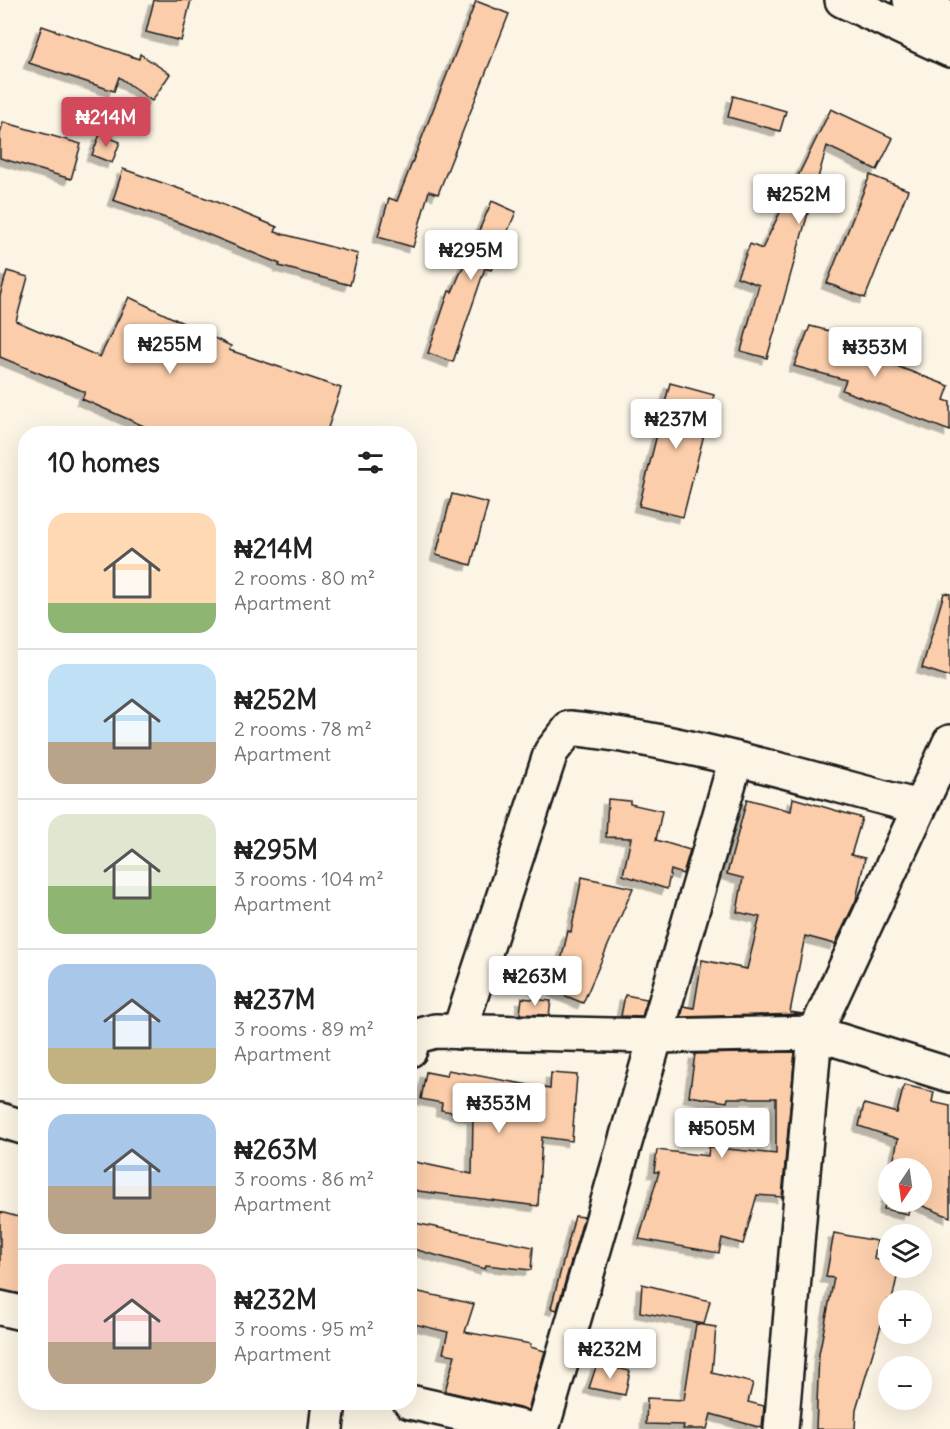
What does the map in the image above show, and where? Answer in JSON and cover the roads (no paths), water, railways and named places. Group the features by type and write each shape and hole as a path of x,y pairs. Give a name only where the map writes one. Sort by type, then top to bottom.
{"street":[{"path":"842,0 950,50"},
{"path":"910,0 950,18"},
{"path":"459,1032 551,752 570,728 736,759 919,807"},
{"path":"781,1429 815,1033 950,742"},
{"path":"542,1429 736,759"},
{"path":"417,1036 435,1031 656,1036 815,1033 950,1075"},
{"path":"0,1120 18,1126"},
{"path":"0,1308 18,1312"},
{"path":"417,1404 528,1429"},
{"path":"326,1429 328,1410"}]}
